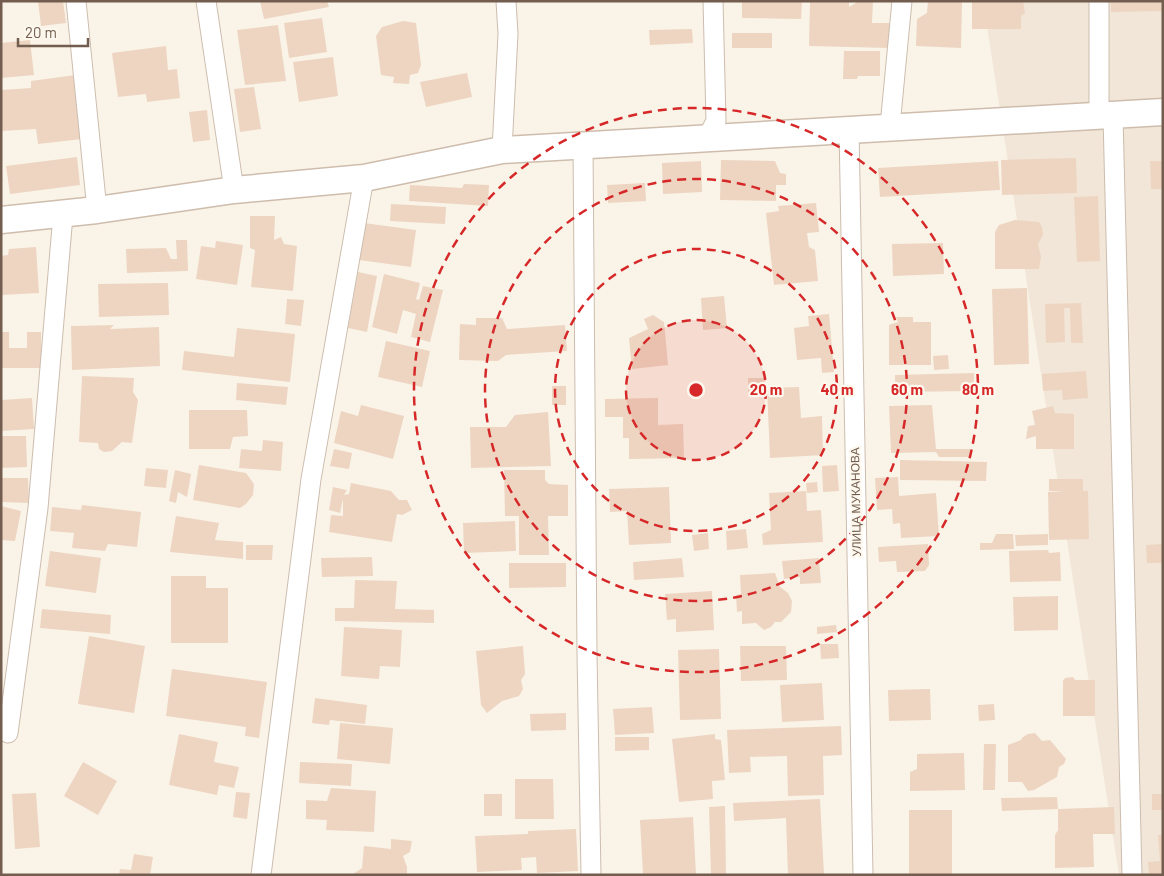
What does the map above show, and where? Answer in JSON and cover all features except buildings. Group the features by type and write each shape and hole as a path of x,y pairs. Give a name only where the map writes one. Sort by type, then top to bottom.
{"street":[{"path":"76,1 97,210"},
{"path":"206,1 234,190"},
{"path":"502,150 508,34 506,1"},
{"path":"707,138 716,121 714,1"},
{"path":"890,126 902,1"},
{"path":"1099,1 1106,115 1132,875"},
{"path":"1,220 63,215 234,190 364,178 502,150 890,126 1163,112"},
{"name":"УЛИЦА МУКАНОВА","path":"849,129 863,875"},
{"path":"583,146 591,875"},
{"path":"260,875 311,479 364,178"},
{"path":"8,733 38,508 63,215"}],"shaded area":[{"path":"983,1 1163,1 1163,875 1119,875"}]}
